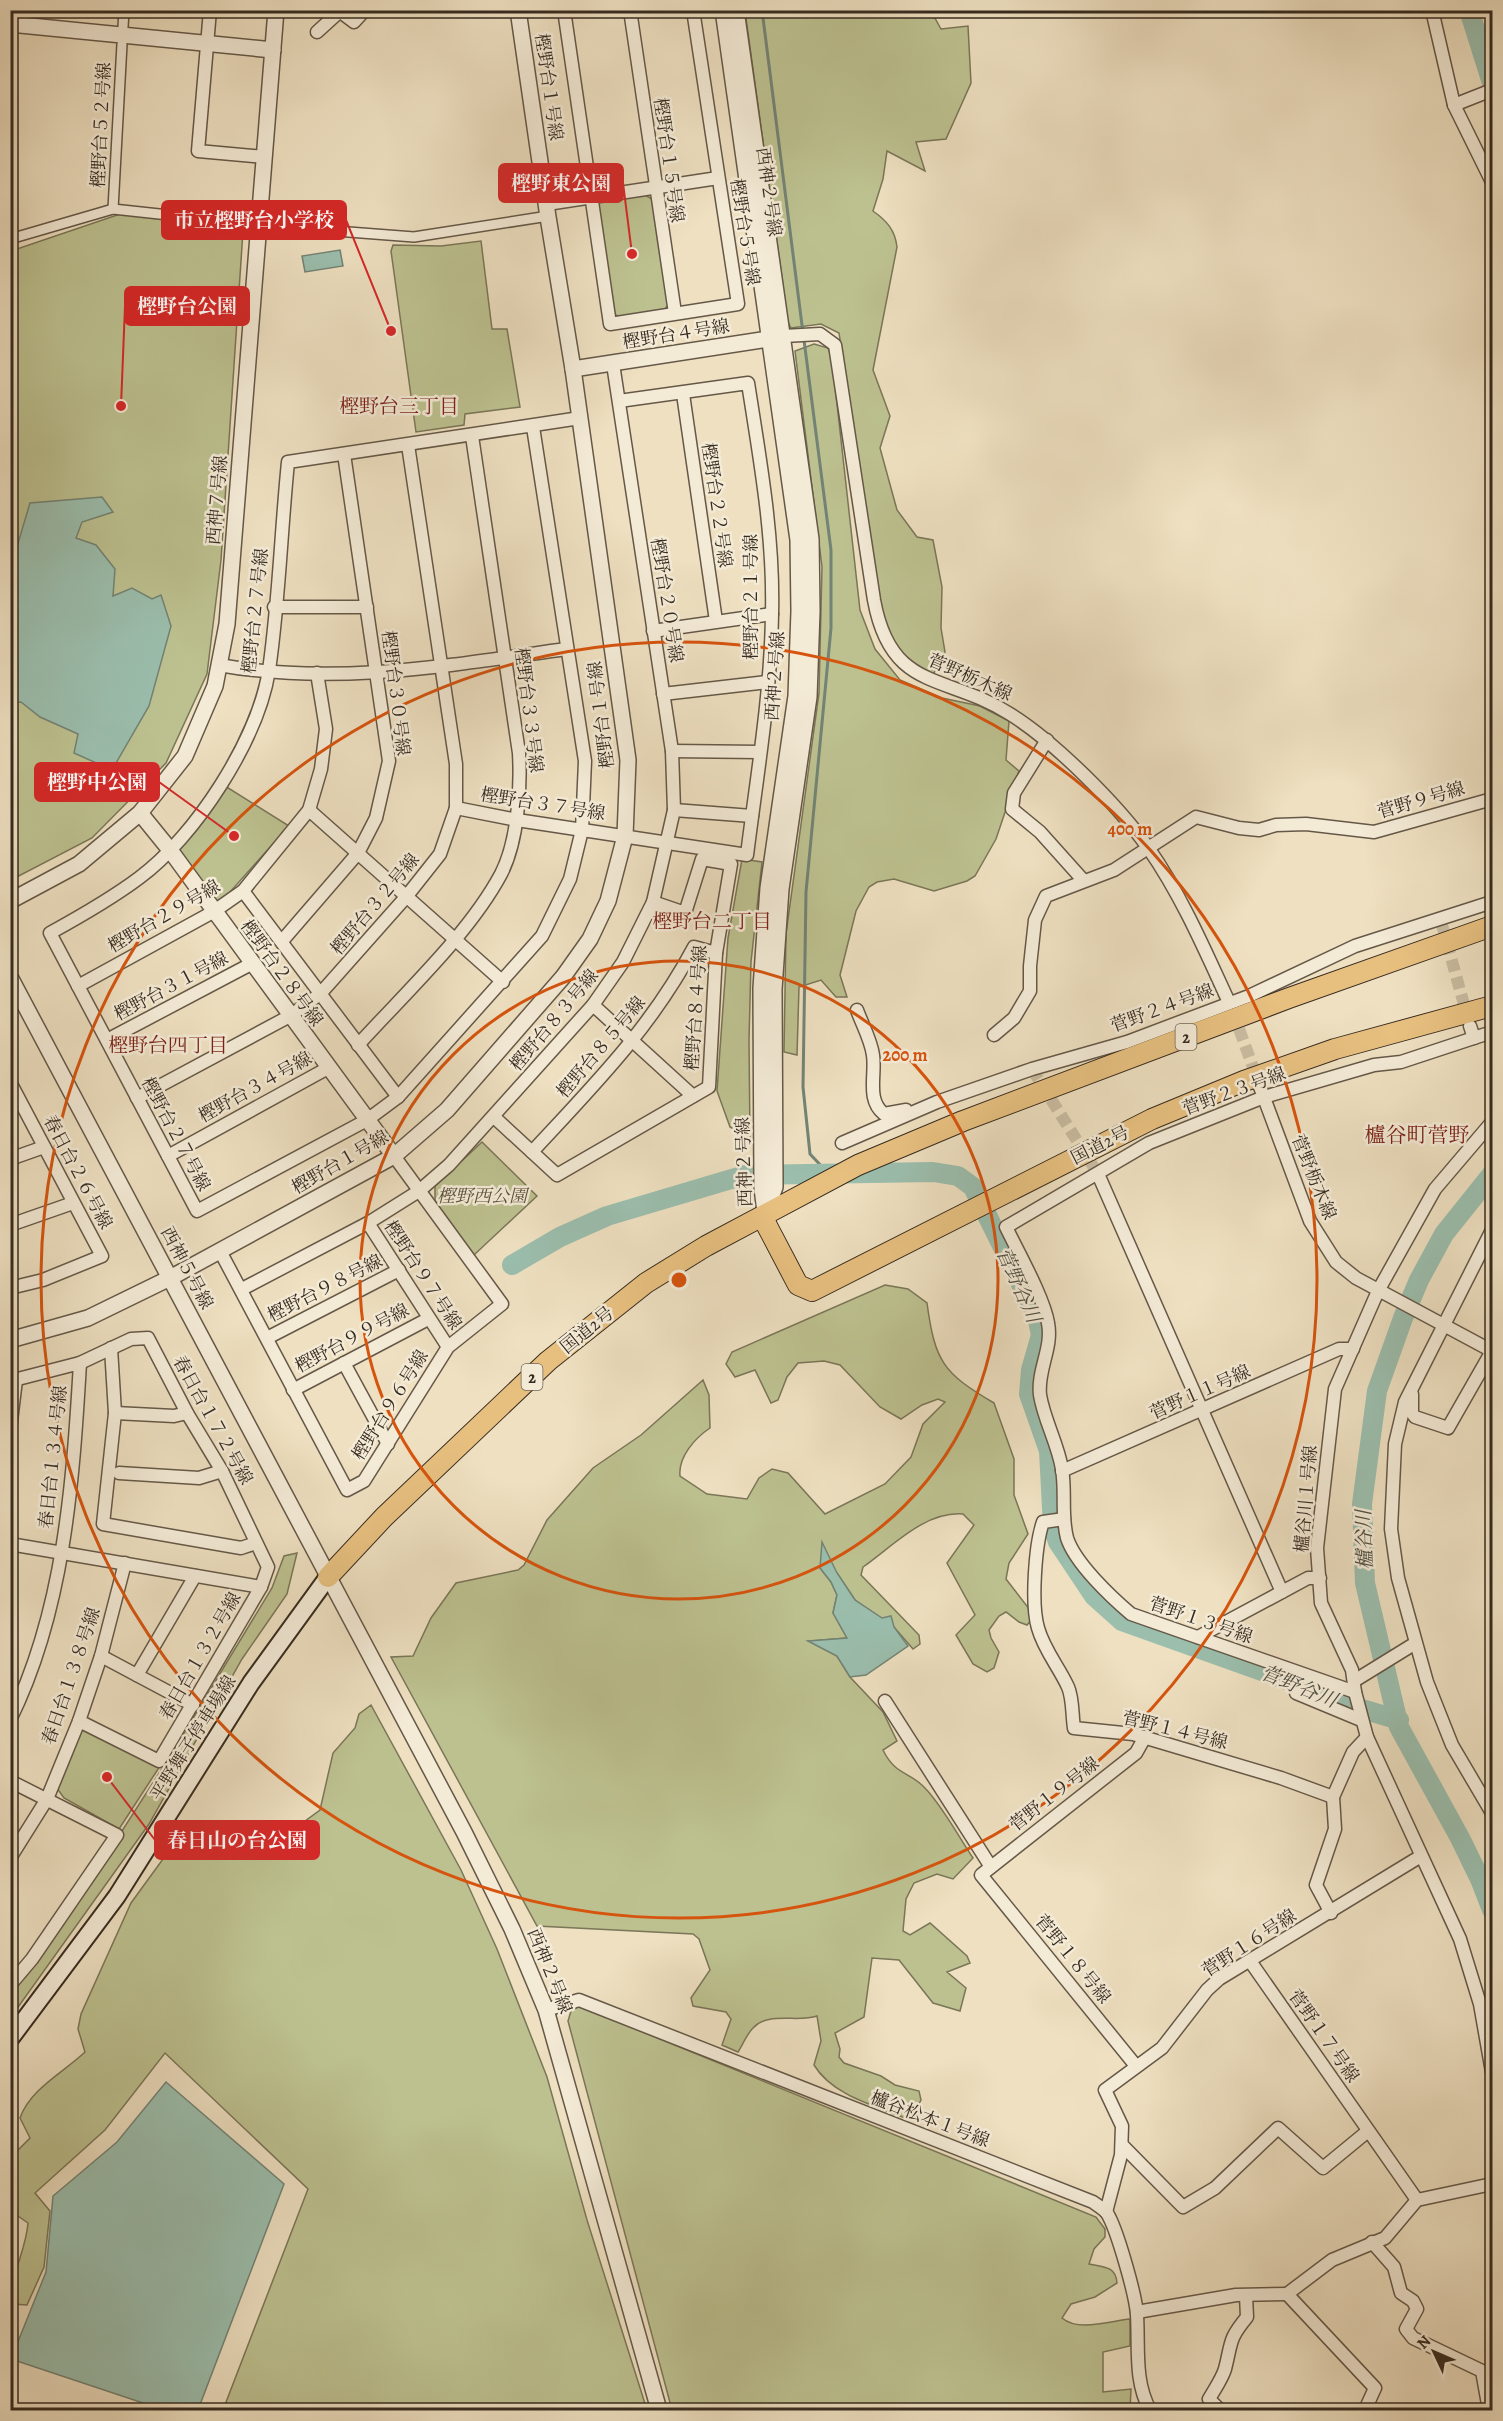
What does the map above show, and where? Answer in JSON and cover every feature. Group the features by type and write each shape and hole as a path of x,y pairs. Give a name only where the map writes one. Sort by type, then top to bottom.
{"highway":[{"name":"国道2号","path":"328,1577 401,1501 548,1361 646,1283 706,1246 796,1196 882,1154 963,1121 1289,998 1492,926"},
{"name":"国道2号","path":"765,1215 766,1224 798,1285 812,1291 1152,1119 1335,1049 1492,1006"}],"main road":[{"name":"平野舞子停車場線","path":"10,2039 117,1896 250,1683 328,1577"}],"street":[{"path":"123,27 124,10"},
{"path":"210,10 198,151 265,157"},
{"name":"西神７号線","path":"10,901 79,864 140,813 185,756 215,686 227,624 276,10"},
{"path":"317,32 339,11 354,22 365,10"},
{"name":"樫野台１号線","path":"10,1340 88,1318 170,1278 394,1156 447,1110 563,977 590,939 608,901 625,836 628,760 573,369 544,211 518,10"},
{"name":"樫野台５号線","path":"564,10 610,324 738,304 693,10"},
{"name":"樫野台１５号線","path":"630,10 654,187 675,313"},
{"name":"西神２号線","path":"723,10 783,337"},
{"name":"西神２号線","path":"736,10 811,539 812,611 809,697 781,889 774,989 769,1187 765,1215"},
{"path":"1432,10 1454,105 1492,182"},
{"path":"10,24 273,50"},
{"name":"樫野台５２号線","path":"113,209 122,44"},
{"path":"1454,105 1492,90"},
{"path":"270,226 414,237 544,211 591,197 718,178"},
{"path":"10,239 113,209 252,224"},
{"name":"菅野栃木線","path":"783,337 820,334 835,345 879,629 889,648 921,675 981,698 1008,712 1047,740 1102,796 1149,849 1195,928 1227,998"},
{"name":"樫野台４号線","path":"573,369 783,337"},
{"name":"樫野台２０号線","path":"613,364 672,751 674,810 667,842"},
{"name":"樫野台２１号線","path":"619,401 683,394 748,383 769,514 772,614 760,752 747,855 625,836"},
{"name":"樫野台２２号線","path":"683,394 716,621"},
{"name":"樫野台２７号線","path":"532,428 585,761 582,830 570,879 542,936 398,1097 367,1120 197,1211 50,933 140,877 170,850 224,783 250,730 269,672 288,462 532,428 580,418"},
{"name":"樫野台３３号線","path":"358,1045 475,914 502,872 517,820 521,784 519,753 472,436"},
{"name":"樫野台３２号線","path":"137,1098 290,1016 320,994 406,897 440,854 456,808 456,764 408,445"},
{"name":"樫野台３０号線","path":"282,941 358,854 376,818 389,761 344,454"},
{"path":"274,607 366,607"},
{"path":"653,631 772,614"},
{"path":"219,665 269,672 376,674 566,649"},
{"name":"樫野台２９号線","path":"78,986 213,912 243,891 309,810 321,769 326,729 317,673"},
{"path":"663,694 767,682"},
{"path":"1047,740 1014,793 1012,809 1040,832 1083,880"},
{"path":"672,751 760,752"},
{"name":"菅野９号線","path":"994,1035 1014,1018 1030,991 1035,920 1046,896 1114,870 1196,817 1239,828 1259,830 1276,825 1306,824 1374,832 1492,799"},
{"name":"樫野台３７号線","path":"456,808 517,820 625,836"},
{"path":"309,810 503,982"},
{"path":"674,810 752,816"},
{"name":"樫野台２８号線","path":"140,813 170,850 251,964 394,1156"},
{"name":"樫野台８３号線","path":"419,1191 449,1165 494,1117 593,1005 624,962 653,902 667,842"},
{"name":"樫野台８４号線","path":"494,1117 557,1175 709,1087 716,953 731,864 702,859 685,914 653,902"},
{"path":"243,891 398,1097"},
{"name":"菅野２４号線","path":"842,1143 922,1108 1032,1069 1127,1041 1249,996 1354,946 1441,922 1492,903"},
{"name":"樫野台８５号線","path":"532,1152 634,1041 672,989 694,947 716,953"},
{"name":"樫野台３１号線","path":"107,1040 251,964"},
{"name":"西神５号線","path":"10,977 328,1577"},
{"path":"593,1005 693,1096"},
{"path":"857,1010 873,1054 873,1100 877,1108 884,1114 922,1108"},
{"name":"菅野２３号線","path":"1006,1227 1149,1143 1262,1092 1374,1065 1401,1062 1472,1032 1492,1032"},
{"name":"樫野台３４号線","path":"168,1156 328,1068"},
{"name":"春日台２６号線","path":"10,1082 102,1256 43,1280 10,1288"},
{"name":"菅野栃木線","path":"1262,1092 1310,1221 1322,1244 1336,1262 1356,1278 1378,1291 1444,1324"},
{"name":"櫨谷川１号線","path":"1492,1122 1435,1189 1378,1291 1335,1389 1317,1548 1321,1603 1352,1670 1361,1720 1367,1737 1460,1939 1480,2004 1492,2072"},
{"path":"10,1159 44,1147"},
{"name":"樫野台９６号線","path":"220,1251 347,1490 364,1481 448,1347 501,1305 394,1156"},
{"path":"1098,1174 1282,1592"},
{"path":"242,1289 368,1222 419,1191"},
{"path":"10,1225 73,1203"},
{"name":"樫野台９７号線","path":"368,1222 448,1347"},
{"name":"菅野１３号線","path":"1006,1227 1048,1321 1050,1338 1040,1376 1040,1395 1062,1471 1064,1519 1068,1539 1076,1555 1115,1601 1131,1614 1354,1687"},
{"path":"1492,1230 1405,1402 1395,1444 1391,1529 1398,1578 1414,1644 1452,1745 1492,1813"},
{"name":"樫野台９８号線","path":"267,1338 399,1270"},
{"name":"樫野台９９号線","path":"292,1390 428,1319"},
{"path":"1412,1388 1412,1413 1415,1417 1448,1428 1492,1351 1444,1324"},
{"name":"春日台１７２号線","path":"80,1363 130,1339 148,1338 187,1413 222,1471 268,1567 261,1587"},
{"path":"111,1348 115,1413 103,1524 241,1548 256,1543"},
{"name":"菅野１１号線","path":"1062,1471 1339,1349 1353,1349"},
{"name":"春日台１３４号線","path":"10,1720 24,1694 48,1617 74,1465 80,1363 13,1381"},
{"path":"345,1363 388,1444"},
{"path":"10,1429 13,1381"},
{"path":"115,1413 174,1416 187,1413"},
{"path":"119,1473 199,1478 222,1471"},
{"name":"菅野１４号線","path":"1064,1519 1043,1522 1037,1539 1037,1626 1069,1689 1074,1728 1145,1737 1281,1778 1333,1797"},
{"name":"春日台１３２号線","path":"10,1544 261,1587 159,1761 79,1721"},
{"name":"春日台１３８号線","path":"10,1858 47,1799 79,1721 101,1656 125,1563"},
{"path":"137,1675 195,1576"},
{"name":"西神２号線","path":"328,1577 464,1832 512,1929 546,2010 659,2410"},
{"path":"1198,1637 1308,1578 1320,1578"},
{"path":"1354,1687 1414,1644"},
{"path":"101,1656 193,1705"},
{"path":"1296,1693 1361,1720"},
{"path":"885,1701 991,1867"},
{"name":"菅野１９号線","path":"981,1875 1136,1753 1145,1737"},
{"path":"1331,1913 1316,1885 1335,1829 1333,1797 1353,1752 1367,1737"},
{"path":"10,1781 117,1835 32,1959 10,1985"},
{"name":"菅野１６号線","path":"1122,2145 1122,2126 1105,2090 1162,2048 1207,1990 1219,1979 1331,1913 1421,1856"},
{"name":"菅野１８号線","path":"981,1875 1136,2066"},
{"name":"菅野１７号線","path":"1250,1961 1417,2200"},
{"name":"櫨谷松本１号線","path":"546,2010 579,2000 1093,2202 1106,2212"},
{"path":"1122,2145 1183,2207 1215,2188 1278,2128 1323,2168 1368,2132"},
{"path":"1122,2145 1106,2212 1115,2231 1137,2312 1139,2381 1142,2397 1150,2410"},
{"path":"1137,2312 1236,2295 1287,2294 1332,2260 1385,2238 1417,2200 1492,2184"},
{"path":"1372,2242 1394,2267 1401,2293 1413,2301 1417,2309 1406,2330 1413,2338 1482,2371 1489,2410"},
{"path":"1287,2294 1375,2388 1365,2410"},
{"path":"1220,2410 1209,2399 1225,2371 1227,2348 1235,2332 1247,2317 1246,2296"}],"green space":[{"path":"745,11 931,11 941,29 968,26 971,83 946,139 916,142 925,171 887,151 883,179 873,211 890,226 897,247 873,370 890,416 880,448 897,510 917,537 933,540 942,587 941,628 945,652 932,677 903,656 883,627 839,333 821,324 791,328 788,322"},
{"path":"645,195 652,199 669,304 664,310 619,317 612,312 597,205 600,202"},
{"path":"123,213 243,231 221,560 207,674 166,763 92,838 11,880 11,251"},
{"path":"481,241 492,329 507,329 520,407 465,414 464,425 416,432 391,251 393,245 441,246"},
{"path":"814,344 828,348 832,359 860,610 875,649 900,680 942,698 980,706 1009,721 1006,760 1019,771 996,839 975,876 967,881 934,891 894,879 877,882 869,887 856,911 840,975 847,997 836,997 821,980 799,987 797,1055 784,1052 786,934 819,693 822,567 795,351"},
{"path":"225,786 289,826 222,901 215,904 178,853 180,845"},
{"path":"742,859 762,862 751,962 750,1139 730,1127 717,1091 728,938"},
{"name":"樫野西公園","path":"482,1142 537,1196 474,1255 435,1202 435,1186"},
{"path":"885,1285 908,1289 927,1303 934,1339 944,1364 963,1383 994,1403 1014,1459 1014,1495 1028,1534 1009,1563 1006,1579 1030,1610 1032,1619 1027,1625 1006,1612 999,1616 989,1630 999,1652 994,1668 987,1672 973,1664 956,1635 975,1615 947,1563 974,1525 963,1514 936,1518 923,1524 863,1567 861,1575 919,1635 920,1644 913,1649 894,1627 855,1600 837,1573 820,1568 831,1582 837,1595 833,1613 847,1638 809,1641 837,1656 850,1677 883,1712 897,1741 883,1750 892,1764 919,1782 931,1794 973,1858 953,1879 937,1874 914,1883 906,1899 903,1931 910,1935 930,1923 967,1956 970,1963 947,1972 966,1988 960,2011 933,2003 899,1960 872,1958 864,2017 835,2033 840,2049 839,2057 844,2063 881,2076 895,2085 919,2091 921,2100 913,2115 905,2118 843,2092 822,2075 814,2065 821,2041 817,2016 775,2019 759,2023 749,2033 738,2052 722,2045 731,2019 726,2012 693,2006 691,1998 710,1970 699,1939 693,1934 537,1926 391,1657 413,1656 431,1618 456,1583 518,1570 524,1565 547,1520 593,1468 641,1435 703,1380 709,1395 710,1428 699,1437 685,1455 680,1476 707,1494 747,1499 759,1478 772,1469 788,1473 825,1514 885,1484 911,1457 923,1424 945,1402 938,1399 922,1405 901,1419 880,1407 840,1365 824,1361 798,1363 787,1377 778,1400 771,1403 755,1370 735,1377 726,1364 732,1352"},
{"path":"297,1553 287,1594 242,1659 149,1824 11,2017 11,1989 59,1929 165,1764 272,1588 284,1556"},
{"path":"371,1705 461,1870 497,1949 547,2077 587,2220 647,2410 223,2410 308,2189 165,2053 105,2130 35,2193 50,2211 44,2267 27,2305 11,2304 13,2283 28,2223 15,2214 11,2215 11,2157 30,2138 20,2118 31,2098 85,2052 78,2029 81,2014 131,1903 187,1826 229,1855 242,1847 294,1829 320,1810 333,1753 355,1728 359,1714"},
{"path":"85,1729 160,1766 119,1829 64,1798 56,1787 80,1731"},
{"path":"579,2006 1096,2217 1105,2229 1105,2237 1094,2249 1089,2264 1111,2270 1117,2283 1095,2297 1071,2304 1062,2318 1085,2325 1130,2319 1130,2346 1103,2352 1103,2392 1131,2389 1130,2410 672,2410 568,2021 571,2011"}],"shaded area":[{"path":"340,250 343,266 305,272 302,256"},
{"path":"102,497 113,512 82,522 76,538 96,545 115,569 113,596 132,588 152,599 161,595 171,626 149,706 112,770 74,753 78,734 40,717 21,702 10,703 11,551 16,550 30,503"},
{"path":"822,1542 837,1573 855,1600 882,1618 891,1616 894,1627 908,1646 866,1675 850,1677 837,1656 808,1641 847,1638 833,1613 837,1595 831,1582 820,1568"},
{"path":"166,2082 284,2184 198,2410 164,2410 11,2359 46,2272 53,2196 117,2142"}],"waterway":[{"path":"762,10 803,333"},
{"name":"櫨谷川","path":"1469,10 1492,83"},
{"path":"804,340 831,550 831,628 806,892 803,1087 810,1154 827,1172"},
{"name":"菅野谷川","path":"512,1265 560,1237 607,1216 745,1175 933,1172 958,1176 973,1187 1037,1316 1041,1335 1031,1370 1029,1394 1049,1451 1053,1527 1058,1542 1094,1596 1122,1621 1304,1686 1342,1703 1399,1720"},
{"name":"櫨谷川","path":"1492,1174 1444,1234 1419,1280 1403,1318 1377,1391 1362,1504 1365,1583 1399,1727 1460,1838 1492,1910"}],"tunnel":[{"path":"1442,925 1468,1019"},
{"path":"1233,1012 1258,1081"},
{"path":"1032,1069 1098,1174"}],"place":[{"name":"樫野東公園","path":"632,254"},
{"name":"市立樫野台小学校","path":"391,331"},
{"name":"樫野台公園","path":"121,406"},
{"name":"樫野中公園","path":"234,836"},
{"name":"春日山の台公園","path":"107,1777"}],"district":[{"name":"樫野台三丁目","path":"399,406"},
{"name":"樫野台二丁目","path":"712,921"},
{"name":"樫野台四丁目","path":"168,1045"},
{"name":"櫨谷町菅野","path":"1417,1135"}]}
